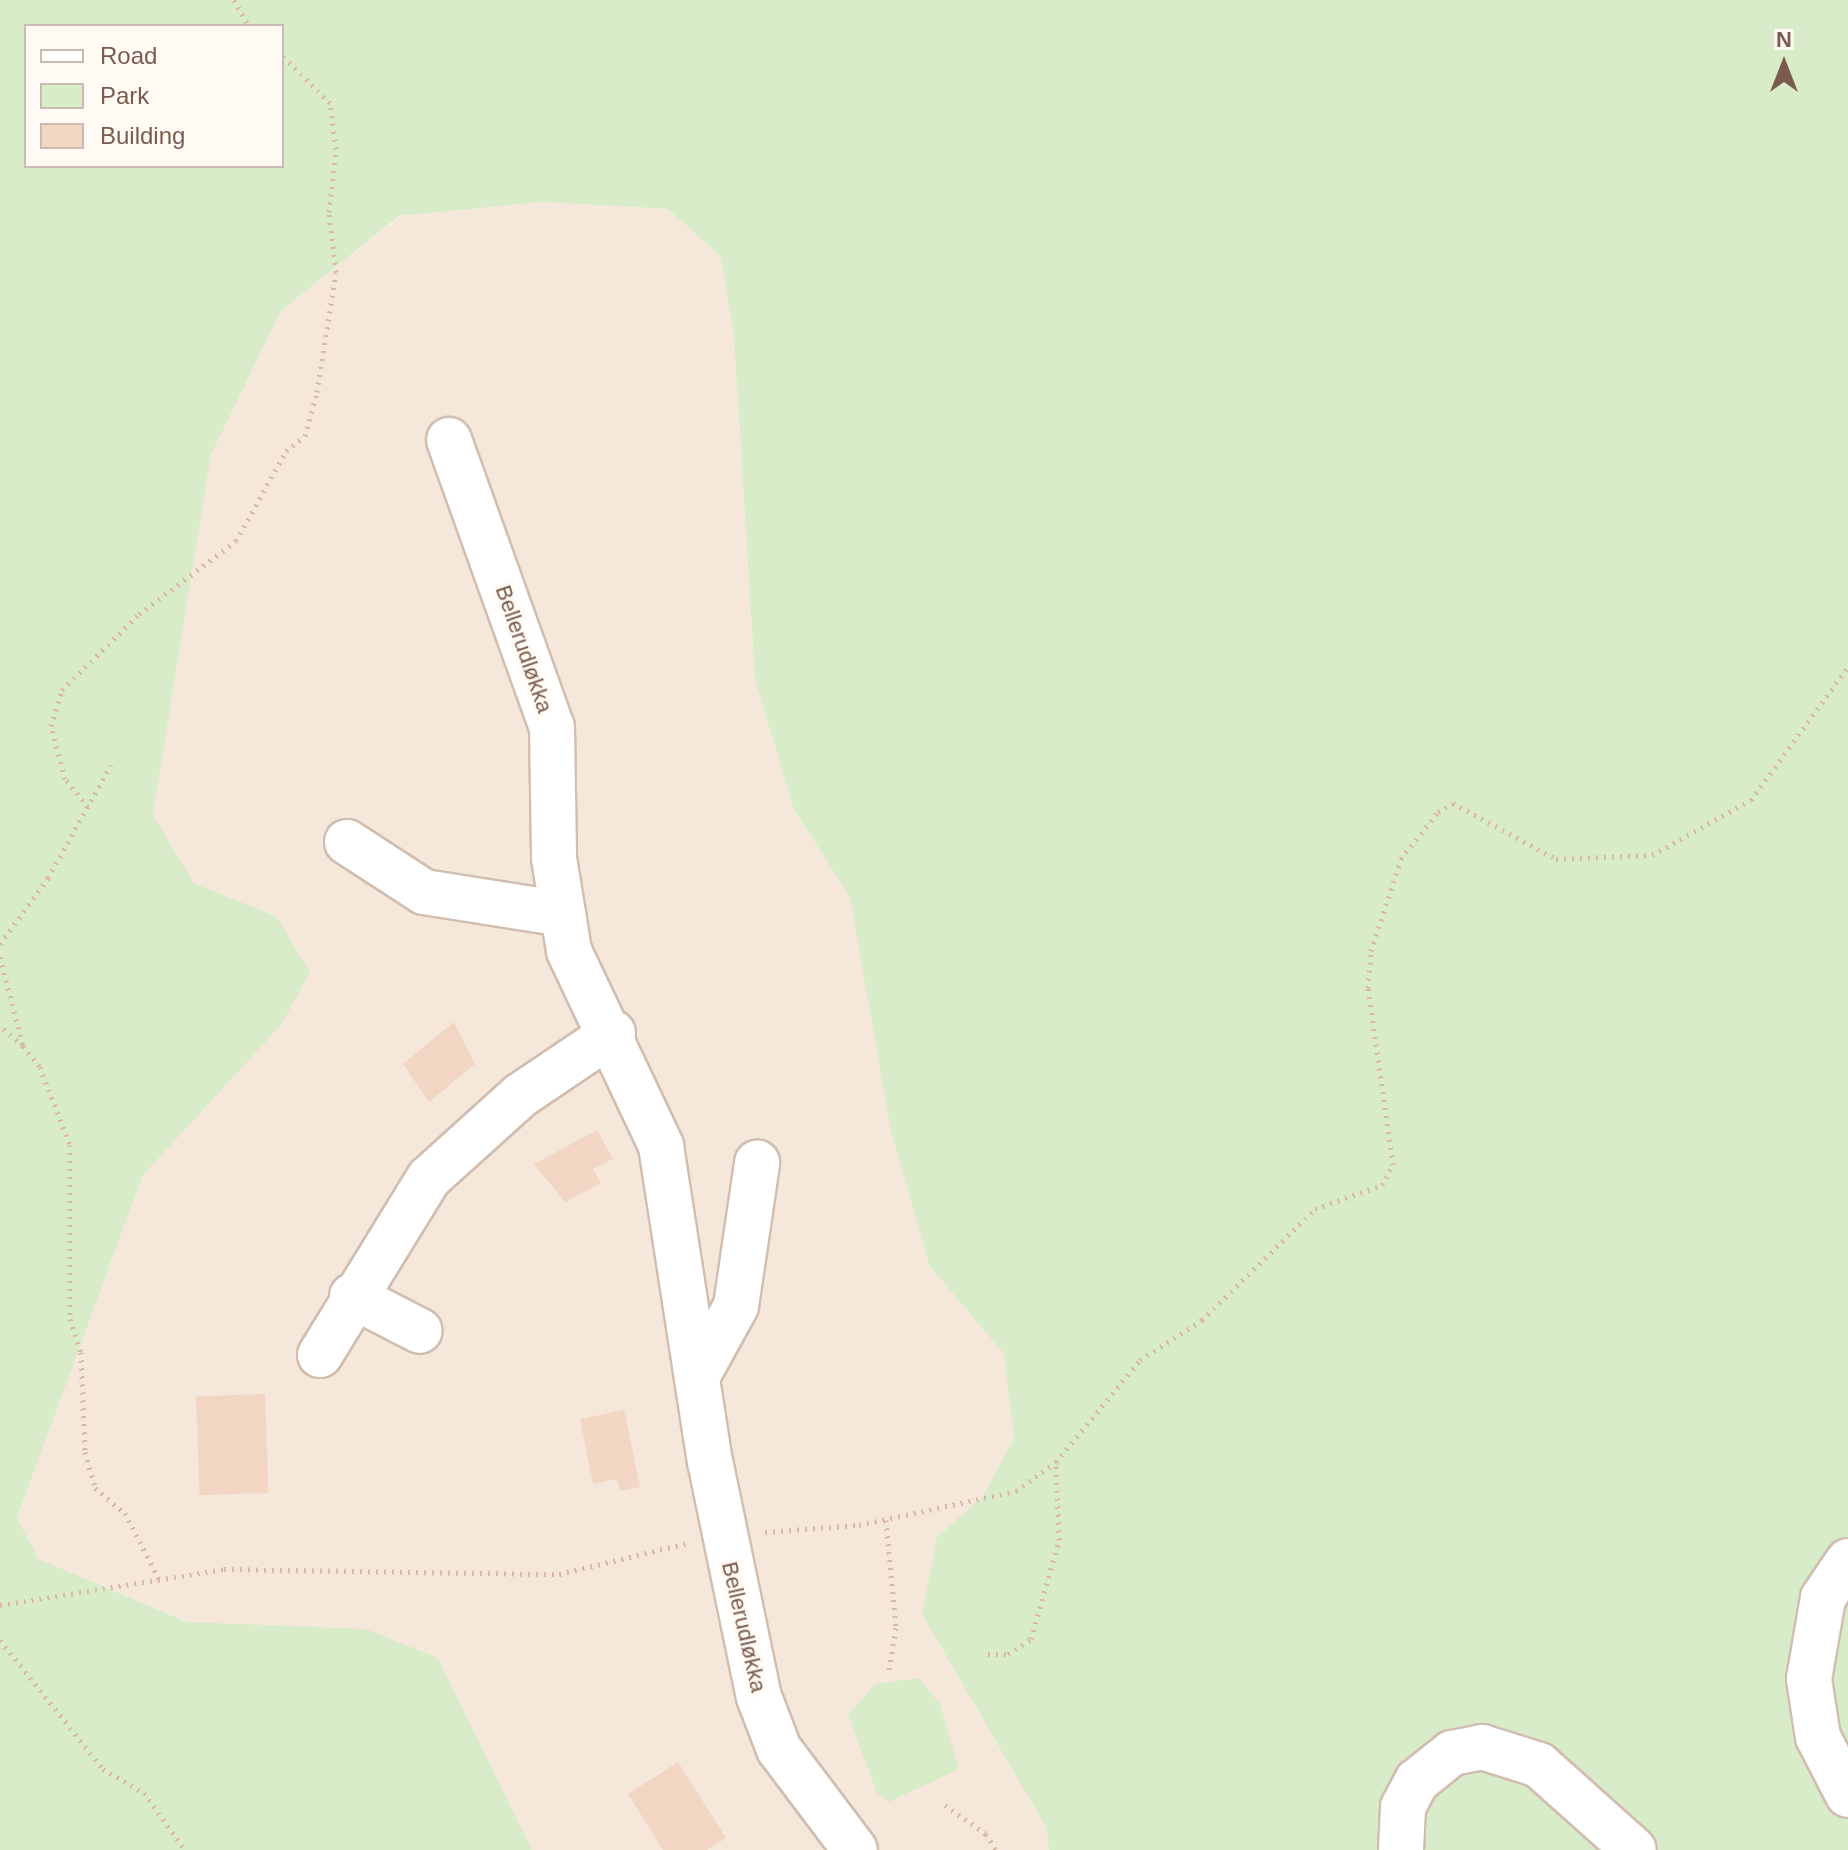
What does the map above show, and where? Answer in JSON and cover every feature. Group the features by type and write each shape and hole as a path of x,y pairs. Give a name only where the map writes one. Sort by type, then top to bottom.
{"street":[{"name":"Bellerudløkka","path":"449,440 552,727 554,858 569,951 613,1033 661,1146 724,1535 759,1697 779,1749 855,1850"},
{"path":"347,842 424,892 563,914"},
{"path":"320,1355 352,1296 429,1178 521,1095 613,1033"},
{"path":"697,1377 736,1306 757,1163"},
{"path":"352,1296 420,1331"},
{"path":"1848,1561 1823,1598 1809,1679 1818,1737 1848,1795"},
{"path":"1401,1850 1403,1807 1417,1781 1452,1753 1482,1747 1539,1765 1634,1850"}],"path":[{"path":"234,0 248,24"},
{"path":"88,807 65,779 51,726 62,690 99,649 236,541 286,451 305,436 317,392 336,272 329,212 336,149 330,103 284,57"},
{"path":"0,1605 224,1569 559,1574 724,1535 886,1520 1016,1491 1056,1462 1140,1360 1202,1320 1315,1209 1382,1185 1393,1165 1368,988 1371,951 1401,859 1438,812 1453,803 1556,859 1652,855 1751,800 1848,667"},
{"path":"0,944 88,807 111,765"},
{"path":"0,957 23,1046"},
{"path":"0,1025 40,1067 70,1145 70,1319 81,1352 85,1452 95,1488 125,1513 160,1581"},
{"path":"988,1654 1008,1654 1031,1639 1059,1540 1056,1462"},
{"path":"886,1520 896,1628 889,1670"},
{"path":"0,1640 103,1769 144,1793 185,1850"},
{"path":"945,1805 986,1834 996,1850"}],"shaded area":[{"path":"542,202 668,209 721,257 734,337 755,680 794,810 850,897 930,1267 1004,1354 1014,1438 983,1496 937,1537 1004,1752 1046,1827 1049,1850 532,1850 438,1658 262,1627 187,1622 39,1559 17,1518 143,1175 196,1112 276,916 194,883 153,815 211,455 281,311 400,216"}],"green space":[{"path":"0,0 1848,0 1848,1850 1049,1850 1046,1827 922,1614 937,1537 983,1496 1014,1438 1004,1354 930,1267 891,1131 850,897 794,810 755,680 734,337 721,257 668,209 542,202 399,216 281,311 211,455 153,815 194,883 276,916 310,972 281,1025 143,1175 17,1518 39,1559 187,1622 366,1629 438,1658 532,1850 0,1850"},
{"path":"919,1678 940,1704 959,1769 889,1802 877,1793 848,1715 875,1684"}],"building":[{"path":"454,1022 475,1064 429,1102 403,1064"},
{"path":"597,1130 613,1159 593,1169 601,1183 565,1202 534,1164"},
{"path":"265,1394 268,1493 199,1495 196,1396"},
{"path":"624,1410 640,1487 620,1491 617,1479 593,1484 580,1419"},
{"path":"678,1762 726,1838 707,1850 663,1850 628,1794"}]}
